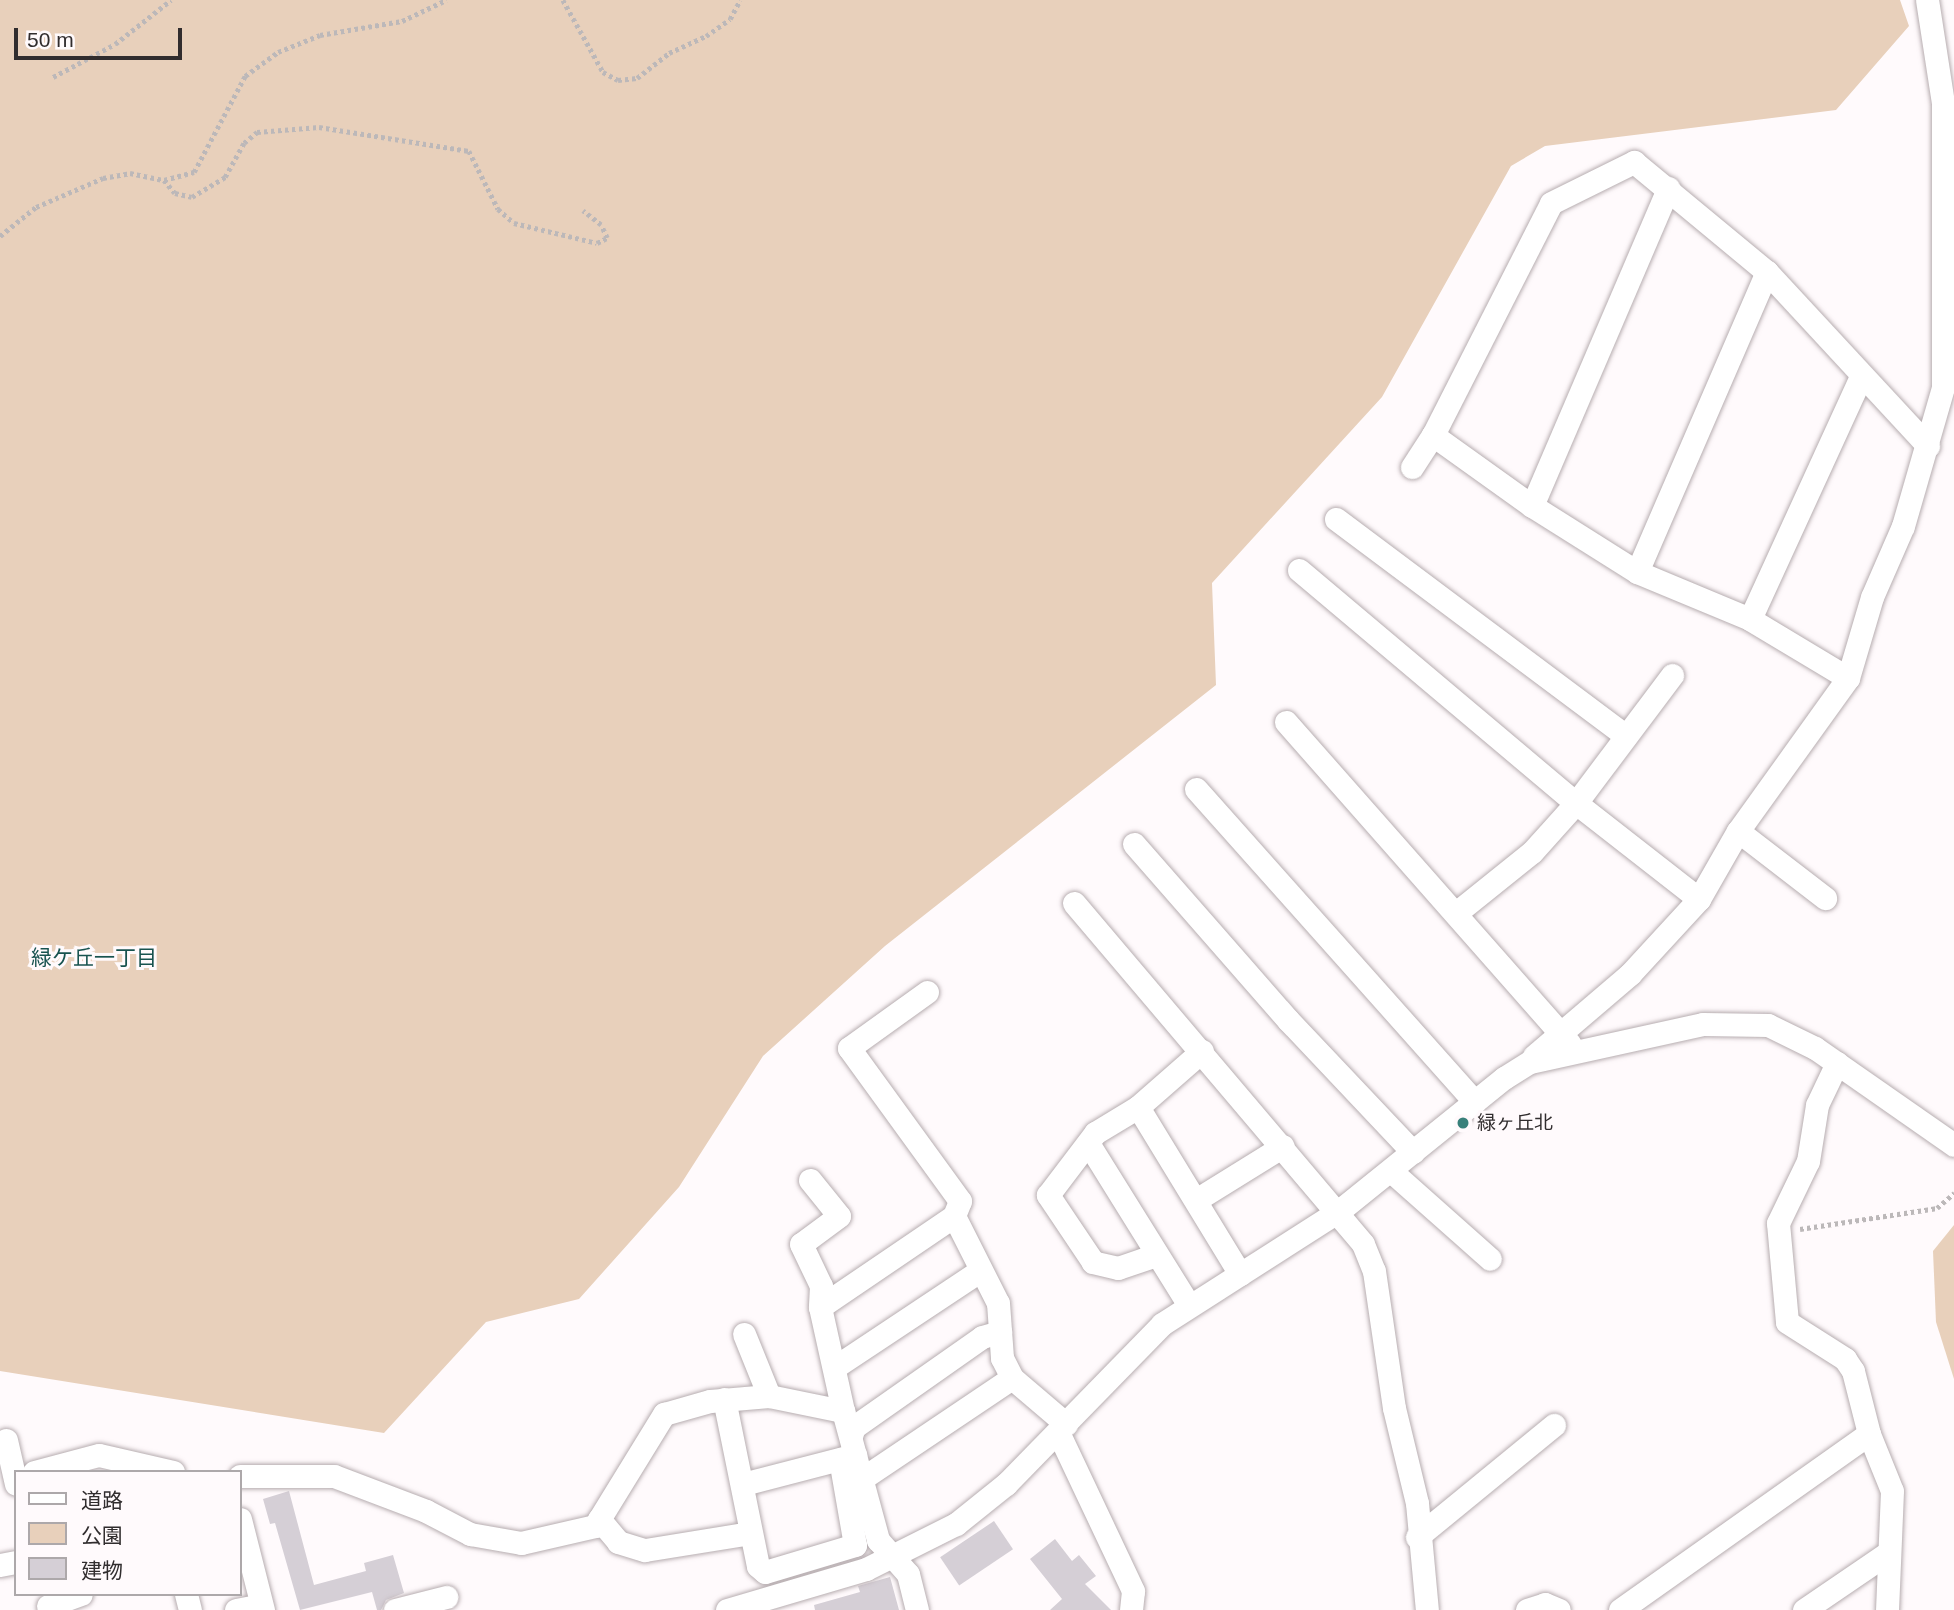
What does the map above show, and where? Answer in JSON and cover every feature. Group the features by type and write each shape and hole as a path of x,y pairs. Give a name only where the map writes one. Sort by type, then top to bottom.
{"street":[{"path":"727,1610 787,1602 896,1557 981,1506 1062,1428 1154,1332 1189,1305 1339,1211 1515,1070 1568,1042 1699,899 1738,831 1849,678 1872,597 1903,526 1940,402 1947,339 1943,103 1927,0"},
{"path":"1412,467 1433,435 1551,203 1634,162 1767,272 1861,377 1928,446"},
{"path":"1532,506 1668,188"},
{"path":"1637,572 1767,272"},
{"path":"1750,620 1861,377"},
{"path":"1940,402 1954,424"},
{"path":"1433,435 1532,506 1637,572 1750,620 1849,678"},
{"path":"1336,519 1626,736"},
{"path":"1299,570 1576,803 1699,899"},
{"path":"1456,913 1532,852 1576,803 1672,676"},
{"path":"1286,722 1568,1042"},
{"path":"1196,789 1475,1102"},
{"path":"1738,831 1825,898"},
{"path":"1133,844 1288,1020 1413,1152"},
{"path":"1074,903 1339,1211 1363,1244 1374,1271 1394,1408 1417,1503 1417,1537 1427,1610"},
{"path":"820,1307 954,1216 960,1201 849,1048 927,992"},
{"path":"1568,1042 1746,1021 1789,1033 1838,1063 1954,1145"},
{"path":"1156,1255 1118,1268 1093,1262 1048,1195 1095,1133 1138,1107 1202,1051"},
{"path":"1838,1063 1817,1105 1808,1161 1779,1223 1787,1322 1845,1359 1853,1371 1869,1434 1892,1491 1887,1610"},
{"path":"1138,1107 1240,1274"},
{"path":"1088,1143 1189,1305"},
{"path":"1196,1200 1283,1146"},
{"path":"1391,1171 1490,1259"},
{"path":"724,1399 758,1566 765,1572 855,1545 850,1450 835,1367 820,1307 821,1286 801,1244 839,1216 810,1180"},
{"path":"954,1216 998,1303 1002,1358 1012,1378 1062,1428 1133,1591 1131,1610"},
{"path":"835,1367 981,1270"},
{"path":"917,1610 908,1574 896,1557 878,1540 863,1478 850,1450 854,1427 971,1345 1000,1332"},
{"path":"744,1334 769,1396"},
{"path":"863,1478 1012,1378"},
{"path":"242,1476 334,1476 426,1511 470,1534 520,1543 585,1530 599,1519 664,1413 724,1399 769,1396 843,1411"},
{"path":"1417,1537 1554,1424"},
{"path":"1620,1610 1869,1434"},
{"path":"6,1440 17,1470"},
{"path":"743,1484 850,1450"},
{"path":"45,1470 99,1455 164,1470"},
{"path":"599,1519 618,1542 645,1550 750,1533"},
{"path":"236,1610 262,1607 242,1527"},
{"path":"1804,1610 1889,1552"},
{"path":"47,1603 73,1596"},
{"path":"395,1610 446,1597"},
{"path":"1527,1610 1545,1604 1559,1610"}],"path":[{"path":"53,77 115,44 172,0"},
{"path":"0,236 65,191 131,173 164,180 194,172 245,76 278,52 320,34 402,21 446,0"},
{"path":"564,0 603,72 618,80 638,78 668,53 706,36 730,19 740,0"},
{"path":"164,180 175,193 192,197 225,177 244,143 257,132 319,127 468,151 498,209 514,223 597,243 607,238 601,225 583,211"},
{"path":"1779,1223 1804,1230 1937,1209 1954,1193"}],"green space":[{"path":"0,0 1900,0 1909,26 1836,110 1545,146 1511,166 1382,397 1212,583 1216,685 885,946 763,1056 679,1187 579,1299 486,1322 384,1433 0,1371"},
{"path":"1954,1225 1954,1379 1936,1322 1933,1251"}],"building":[{"path":"289,1491 314,1585 366,1571 364,1563 393,1555 404,1593 386,1600 381,1610 377,1610 372,1592 300,1610 275,1523 270,1524 263,1499"},
{"path":"994,1521 1013,1549 959,1586 940,1557"},
{"path":"1055,1539 1072,1561 1079,1555 1096,1576 1085,1584 1111,1610 1050,1610 1062,1599 1030,1559"},
{"path":"890,1577 899,1610 815,1610 814,1605 860,1592 858,1586"}],"place":[{"name":"緑ヶ丘北","path":"1463,1123"}],"district":[{"name":"緑ケ丘一丁目","path":"94,958"}]}
